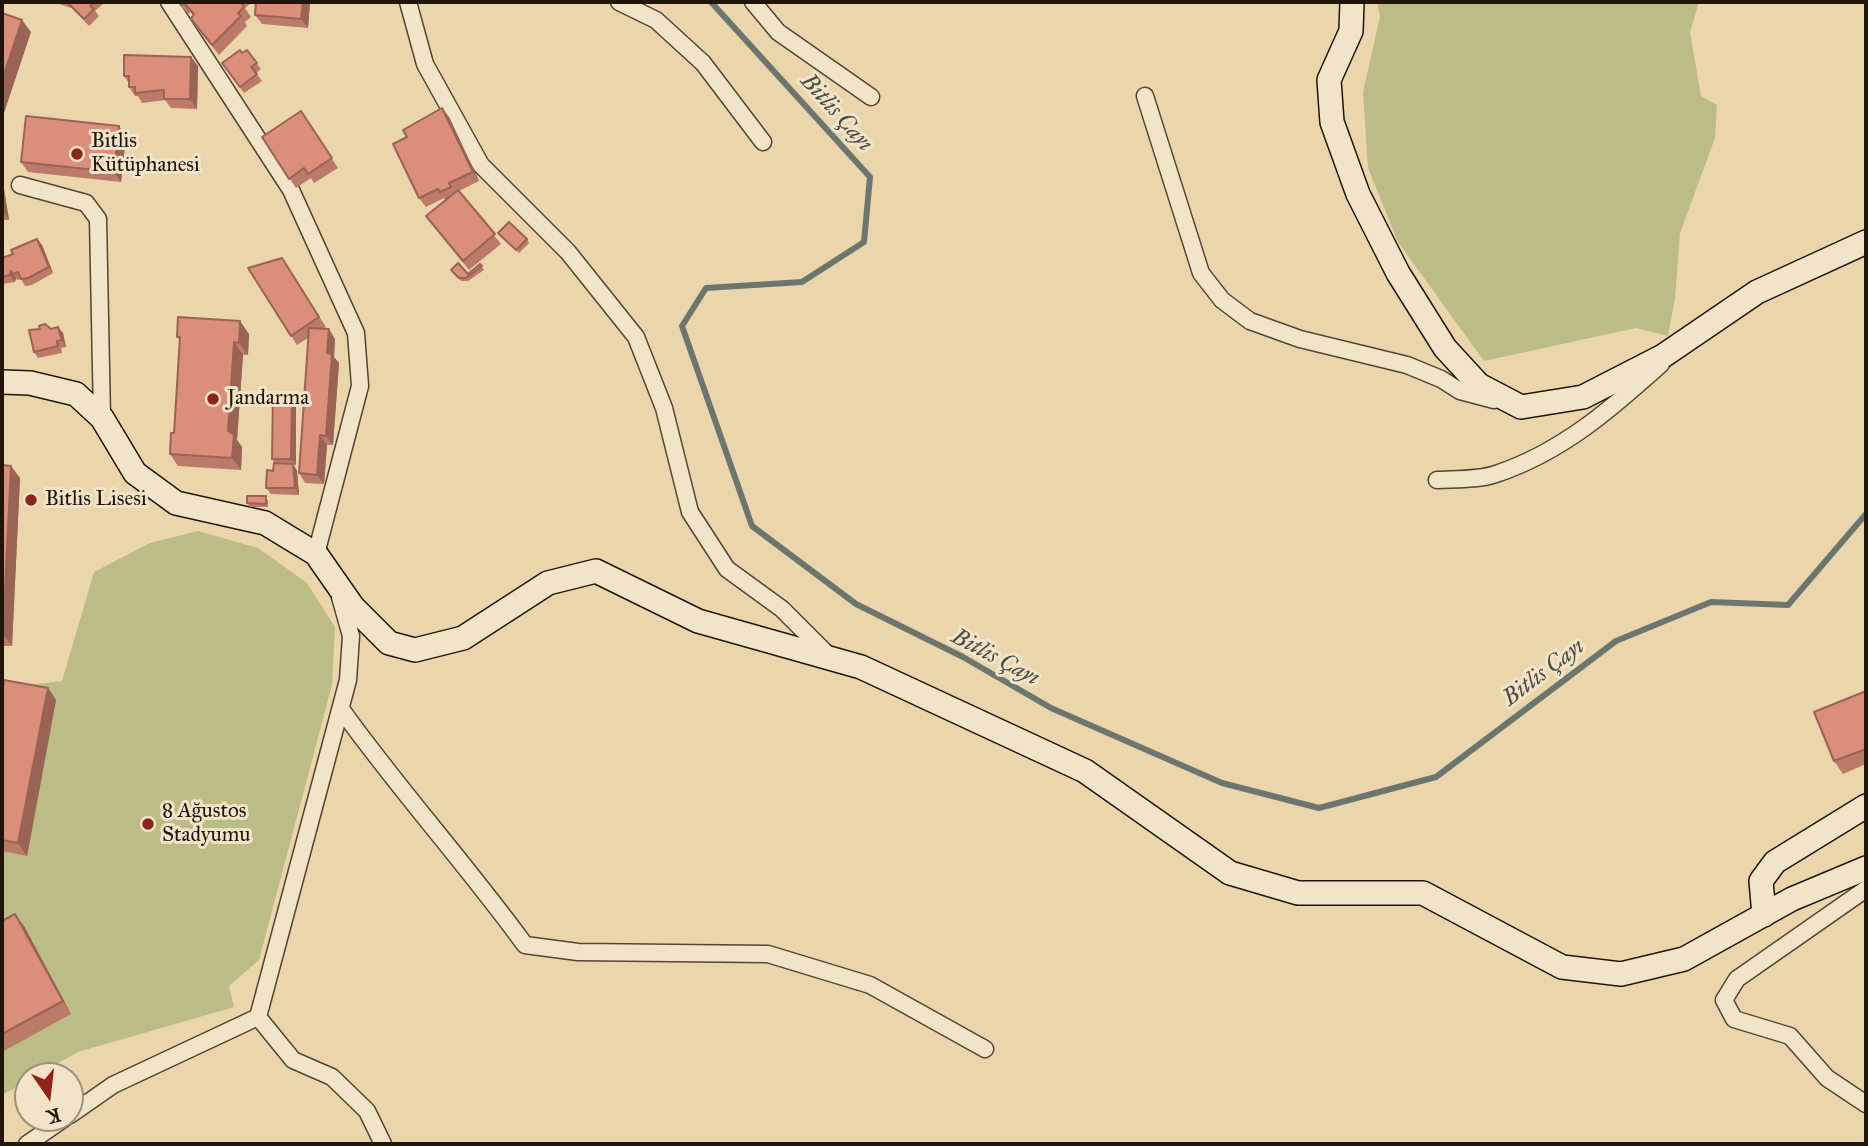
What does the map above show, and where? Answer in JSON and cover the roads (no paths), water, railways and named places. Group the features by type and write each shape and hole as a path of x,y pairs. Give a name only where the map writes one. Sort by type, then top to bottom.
{"street":[{"path":"169,2 292,190 356,333 360,386 316,554"},
{"path":"619,2 656,20 703,63 762,142"},
{"path":"753,2 778,32 871,97"},
{"path":"1352,2 1352,31 1329,80 1332,122 1357,194 1398,274 1445,348 1479,385 1521,407"},
{"path":"411,5 425,64 481,165 568,252 636,337 664,408 690,512 727,569 782,609 832,659"},
{"path":"1145,96 1201,273 1223,300 1250,321 1300,339 1407,365 1441,379 1461,391 1521,407 1583,397 1663,356 1757,292 1866,242"},
{"path":"20,185 86,204 98,219 102,418"},
{"path":"1437,480 1494,475 1552,450 1595,424 1694,335"},
{"path":"2,382 30,383 76,394 102,418 135,473 176,503 265,523 316,554 353,607 389,643 415,650 463,638 548,583 596,571 698,621 861,667 1085,771 1230,873 1298,893 1423,893 1562,967 1621,974 1684,959 1792,899 1866,868"},
{"path":"258,1017 348,680 351,636 337,584"},
{"path":"341,709 393,781 437,831 525,945 578,952 768,954 870,985 985,1049"},
{"path":"1763,915 1760,881 1775,862 1866,806"},
{"path":"1866,889 1737,979 1724,1000 1734,1019 1790,1036 1827,1078 1866,1104"},
{"path":"84,1105 113,1084 258,1017"},
{"path":"258,1017 293,1060 332,1077 367,1111 383,1144"},
{"path":"27,1144 45,1132"}],"waterway":[{"name":"Bitlis Çayı","path":"711,2 870,177 864,242 802,282 706,288 682,326 752,526 856,604 963,657 1051,708 1222,783 1319,808 1436,777 1616,641 1711,602 1788,605 1866,514"}],"place":[{"name":"Bitlis Kütüphanesi","path":"77,154"},
{"name":"Jandarma","path":"213,399"},
{"name":"Bitlis Lisesi","path":"31,500"},
{"name":"8 Ağustos Stadyumu","path":"148,824"}]}
